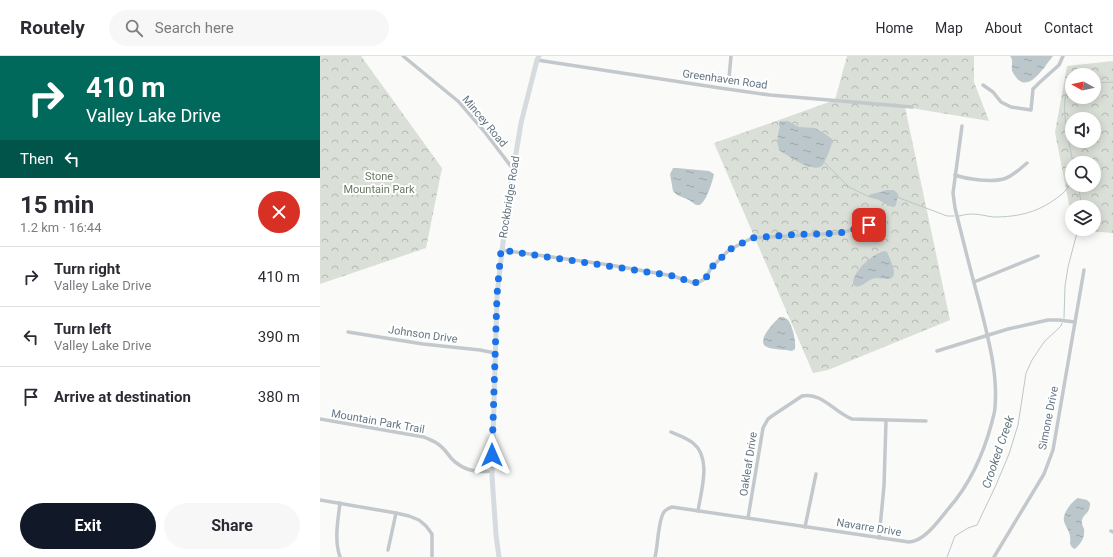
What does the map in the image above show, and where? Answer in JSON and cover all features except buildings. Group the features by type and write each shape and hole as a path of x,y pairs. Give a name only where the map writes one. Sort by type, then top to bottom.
{"main road":[{"name":"Rockbridge Road","path":"499,557 492,476 492,426 497,295 501,250 513,169 521,123 538,58"}],"street":[{"name":"Mincey Road","path":"403,56 459,102 484,131 513,169"},
{"path":"729,78 732,56"},
{"path":"983,85 993,92 1001,102 1011,107 1030,110 1033,89 1039,82 1060,65 1063,56"},
{"name":"Greenhaven Road","path":"538,58 720,88 912,107"},
{"name":"Navarre Drive","path":"655,557 659,525 664,512 667,509 672,508 914,542 922,538 953,504 974,470 986,442 995,409 996,394 995,377 987,336 955,208 953,193 962,126"},
{"path":"955,175 995,181 1002,180 1017,172 1027,163"},
{"path":"501,250 673,276 694,283 706,278 711,268 729,250 752,238 840,233 883,221"},
{"path":"974,282 1038,256"},
{"name":"Simone Drive","path":"994,557 1044,474 1048,464 1055,440 1084,270"},
{"path":"937,350 1008,329 1048,320 1075,322"},
{"name":"Johnson Drive","path":"348,332 423,344 495,353"},
{"name":"Oakleaf Drive","path":"748,518 761,433 765,423 772,416 802,396 812,395 822,399 844,416 852,419 926,421"},
{"name":"Mountain Park Trail","path":"320,419 424,437 438,443 461,467 470,470 486,472 492,471"},
{"path":"879,538 884,486 886,421"},
{"path":"670,432 693,442 704,459 705,469 698,511"},
{"path":"805,527 816,474"},
{"path":"320,500 396,513 418,520 426,526 432,534 432,557"},
{"path":"340,503 337,542 340,557"},
{"path":"388,550 396,513"}],"green space":[{"name":"Stone Mountain Park","path":"320,56 361,56 442,168 426,248 320,284"},
{"path":"847,56 974,56 974,82 989,121 905,107 950,320 828,370 813,373 714,143 835,100"},
{"path":"1113,61 1113,233 1101,232 1101,200 1068,200 1067,192 1101,192 1101,156 1065,156 1065,184 1055,132 1065,77 1065,104 1101,104 1101,68 1067,68 1067,66"}],"water":[{"path":"1010,56 1053,56 1043,70 1034,79 1025,83 1020,81 1012,71 1012,60"},
{"path":"781,121 788,121 799,127 815,128 833,140 827,158 822,166 818,168 806,166 779,150 778,133 780,127 779,123"},
{"path":"673,168 709,171 714,174 708,194 700,205 696,205 677,195 673,191 670,174"},
{"path":"887,190 894,190 898,194 896,205 894,207 868,197 869,195"},
{"path":"884,251 887,252 893,267 894,275 892,278 874,278 862,285 855,286 853,284 856,274 864,264 869,259"},
{"path":"780,317 784,317 788,320 794,334 795,349 792,351 770,348 764,344 764,337"},
{"path":"1078,498 1087,500 1090,503 1089,509 1082,521 1084,529 1083,538 1075,549 1071,545 1064,515 1068,508"}],"waterway":[{"name":"Crooked Creek","path":"1101,83 1113,82"},
{"name":"Crooked Creek","path":"1065,104 1066,128 1072,156"},
{"path":"824,162 849,187 868,196"},
{"path":"959,216 972,214 1003,217 1021,214 1046,205 1065,191"},
{"name":"Crooked Creek","path":"1079,192 1081,200"},
{"path":"897,197 947,216 954,216"},
{"name":"Crooked Creek","path":"1064,318 1065,286 1068,267 1076,236"},
{"name":"Crooked Creek","path":"947,557 955,536 968,528 977,525 1009,454 1018,425 1026,373 1032,360 1044,342 1061,326 1062,323"}],"route":[{"path":"492,455 497,295 501,250 610,265 673,276 694,283 706,278 711,268 729,250 752,238 840,233 869,225"}]}
